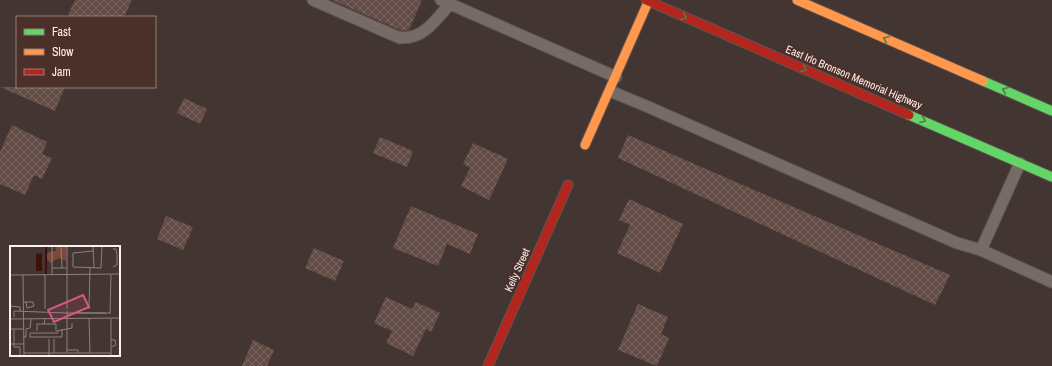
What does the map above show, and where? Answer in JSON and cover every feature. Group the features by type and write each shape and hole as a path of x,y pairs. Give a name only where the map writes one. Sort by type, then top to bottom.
{"main road":[{"path":"585,145 610,91 648,0"},
{"name":"East Irlo Bronson Memorial Highway","path":"648,0 1052,176"},
{"path":"797,0 1052,111"},
{"name":"Kelly Street","path":"488,366 568,185"}],"lane":[{"path":"313,0 400,38 410,37 421,33 434,21 445,2 616,77"},
{"path":"610,91 957,243 981,250 1052,282"},
{"path":"981,250 1020,162"}],"building":[{"path":"75,0 132,0 124,16 67,16"},
{"path":"332,0 422,0 409,30 402,31"},
{"path":"0,87 65,88 55,111"},
{"path":"184,98 207,109 200,124 177,113"},
{"path":"12,125 47,142 42,154 52,158 42,179 34,175 25,195 0,184 0,152"},
{"path":"628,135 950,275 935,305 618,158"},
{"path":"380,137 413,151 407,167 373,153"},
{"path":"473,143 508,159 489,200 461,186 470,168 463,164"},
{"path":"629,199 683,224 660,273 617,253 630,225 619,220"},
{"path":"411,206 478,234 470,254 447,244 438,266 393,248"},
{"path":"166,216 193,227 183,250 157,239"},
{"path":"314,248 344,261 335,281 305,268"},
{"path":"386,297 412,309 416,302 440,313 431,332 426,329 413,356 386,343 392,331 374,323"},
{"path":"638,304 668,317 661,334 669,338 657,366 618,350"},
{"path":"253,340 274,350 267,366 242,366"}],"traffic: fast":[{"path":"983,81 1052,111"},
{"path":"909,115 1052,177"}],"traffic: slow":[{"path":"585,145 649,0"},
{"path":"797,0 983,81"}],"traffic: jam":[{"path":"646,0 909,115"},
{"path":"488,366 568,185"}]}
